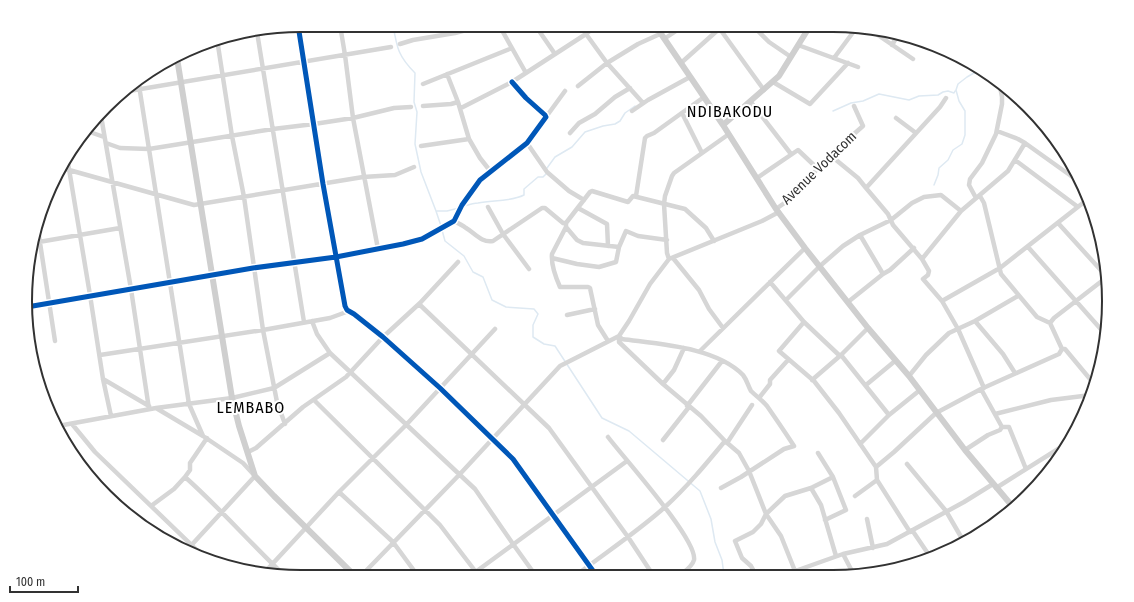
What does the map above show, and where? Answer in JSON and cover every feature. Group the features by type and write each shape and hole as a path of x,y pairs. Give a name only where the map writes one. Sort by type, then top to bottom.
{"street":[{"path":"299,32 323,184 345,306 349,311 383,336 440,388 513,459 592,570"},
{"path":"341,32 363,177 378,249"},
{"path":"400,44 413,40 456,32"},
{"path":"503,32 526,73"},
{"path":"540,32 555,54"},
{"path":"460,108 477,101 512,82 588,32"},
{"path":"659,32 805,248 868,328 909,376 965,450 1010,503"},
{"path":"578,86 607,63 638,44 662,37 672,32"},
{"path":"681,63 713,32"},
{"path":"722,32 764,90"},
{"path":"759,32 769,42 791,57"},
{"path":"723,125 773,82 806,32"},
{"path":"834,58 852,33"},
{"path":"586,34 607,63 643,103"},
{"path":"258,35 304,322"},
{"path":"879,36 913,59"},
{"path":"892,45 896,39"},
{"path":"218,45 232,136 244,197 262,330 277,402 285,424"},
{"path":"798,45 858,67"},
{"path":"134,91 390,47"},
{"path":"423,84 512,48"},
{"path":"178,62 232,398 239,426 255,476"},
{"path":"773,82 810,104 848,63"},
{"path":"447,74 470,139 480,158 491,172"},
{"path":"632,111 643,103 690,77"},
{"path":"512,82 546,117"},
{"path":"139,86 189,404 205,437"},
{"path":"570,133 579,123 595,114 615,97 630,88"},
{"path":"32,306 90,295 253,268 336,257 422,239 454,221 470,192 480,180 527,143 565,91"},
{"path":"1001,91 1002,104 997,131 982,163 970,179 969,185 984,203 1001,274 1037,317 1050,323 1062,349 1065,349 1090,379"},
{"path":"636,196 645,138 704,97"},
{"path":"866,188 940,107 946,98"},
{"path":"750,101 791,154"},
{"path":"423,106 458,102"},
{"name":"Avenue Vodacom","path":"671,258 762,221 778,210 830,155 863,126 854,106"},
{"path":"106,143 120,148 149,149 272,129 353,118 394,108 410,107"},
{"path":"682,113 702,153"},
{"path":"896,118 916,133"},
{"path":"102,121 131,289 149,408"},
{"path":"997,131 1025,143 1071,176"},
{"path":"92,133 104,138"},
{"path":"723,328 709,309 699,290 667,253 664,204 665,196 674,173 729,134"},
{"path":"421,146 470,139"},
{"path":"527,143 546,172 569,191 584,200"},
{"path":"922,259 961,211 1008,171 1025,143"},
{"path":"757,178 798,150 818,169"},
{"path":"830,155 858,178 888,214 893,225 922,259 929,271 928,275 923,279 942,301 958,329 982,389 1002,427"},
{"path":"1015,160 1078,207"},
{"path":"68,166 103,379 111,416"},
{"path":"69,170 156,193 194,205 363,177 395,175 414,167"},
{"path":"608,341 598,325 590,288 560,287 552,258 552,254 566,225 590,192 592,191 628,202 633,196 636,196 685,209 689,211 706,228 714,241"},
{"path":"786,300 820,266 843,246 860,235 891,220 912,203 924,197 941,195 961,211"},
{"path":"942,301 1000,268 1084,203"},
{"path":"488,207 503,234 529,269"},
{"path":"454,221 467,228 480,239 488,242 493,241 542,208 566,225 576,240 582,243 619,247"},
{"path":"578,208 607,224 608,246"},
{"path":"1058,223 1100,270"},
{"path":"40,241 120,228"},
{"path":"552,258 577,264 600,267 616,262 619,247 626,231 638,236 667,240"},
{"path":"860,235 883,274"},
{"path":"39,238 55,341"},
{"path":"1028,247 1100,329"},
{"path":"700,351 805,248"},
{"path":"848,302 890,270 914,248"},
{"path":"367,570 460,474 560,366 619,336 650,284 671,258"},
{"path":"248,452 256,448 314,400 351,372 383,336 419,304 458,262"},
{"path":"770,282 804,322 840,355 889,415"},
{"path":"1050,323 1054,318 1101,282"},
{"path":"909,376 926,355 949,333 975,321 1018,296"},
{"path":"419,304 549,428 628,537 650,570"},
{"path":"567,315 595,309"},
{"path":"100,355 180,344 330,318 349,311"},
{"path":"312,321 317,334 330,353 475,489 532,570"},
{"path":"975,321 1003,354 1015,373"},
{"path":"804,322 779,351 812,380 838,413 876,468 877,480 927,553"},
{"path":"812,380 868,328"},
{"path":"269,568 495,330"},
{"path":"619,336 622,339 700,351 729,364 743,375 748,382 750,390 759,398 783,428 794,446 784,449 721,488"},
{"path":"619,336 620,342 662,384 701,416 739,453 749,471 766,514 781,536 795,570"},
{"path":"662,384 674,370 684,348"},
{"path":"876,468 936,413 1015,373 1059,354 1062,349"},
{"path":"63,425 149,408 232,398 274,388 330,353"},
{"path":"759,398 770,384 770,380 788,360"},
{"path":"663,440 722,361"},
{"path":"866,385 896,361"},
{"path":"103,379 149,408"},
{"path":"860,444 889,415 920,390"},
{"path":"995,414 1051,400 1085,396"},
{"path":"314,400 426,509 440,524 475,570"},
{"path":"583,570 628,537 665,507 726,442 752,406"},
{"path":"156,408 205,437 243,463 349,570"},
{"path":"72,424 95,452 194,548"},
{"path":"965,450 988,435 1000,430 1002,427 1009,427 1026,469"},
{"path":"151,506 174,489 185,477 190,470 190,463 205,437"},
{"path":"608,437 665,507 686,536 694,552 694,560 686,570"},
{"path":"798,570 836,556 887,544 1026,469 1057,449"},
{"path":"818,452 833,477 846,510 825,520"},
{"path":"483,570 513,544 592,488 627,461"},
{"path":"907,464 946,512 961,537"},
{"path":"191,545 255,476"},
{"path":"185,477 208,497 278,569"},
{"path":"753,570 742,558 735,541 753,532 761,524 766,514 785,496 811,488 833,477"},
{"path":"854,496 877,480"},
{"path":"811,488 821,505 836,556"},
{"path":"340,492 393,542 414,570"},
{"path":"867,519 874,548"},
{"path":"843,554 851,569"}],"waterway":[{"path":"394,32 399,51 405,62 415,73 414,102 417,112 415,144 421,172 441,226"},
{"path":"934,185 939,168 948,160 953,150 962,144 965,135 965,111 959,101 956,90 958,84 975,72"},
{"path":"833,111 851,103 863,101 879,94 909,100 919,96 938,95 948,91 954,93 955,91"},
{"path":"547,168 555,157 572,147 585,132 615,124 620,121 625,113 635,106"},
{"path":"462,207 474,203 507,200 519,197 524,195 524,189 538,177 543,177 546,174"},
{"path":"437,211 447,211 459,208"},
{"path":"442,230 445,241 464,256 473,272 483,277 492,300 506,307 534,309 538,314 533,325 533,337 544,344 555,346 602,418 629,431 700,491 711,519 715,542 722,560 723,570"}],"cycle path":[{"path":"299,32 323,184 345,306 347,310 383,337 440,388 513,459 592,570"},
{"path":"32,306 253,268 336,257 422,239 454,221 462,205 480,180 527,143 546,117 512,82"}],"district":[{"name":"NDIBAKODU","path":"730,111"},
{"name":"LEMBABO","path":"251,407"}]}
